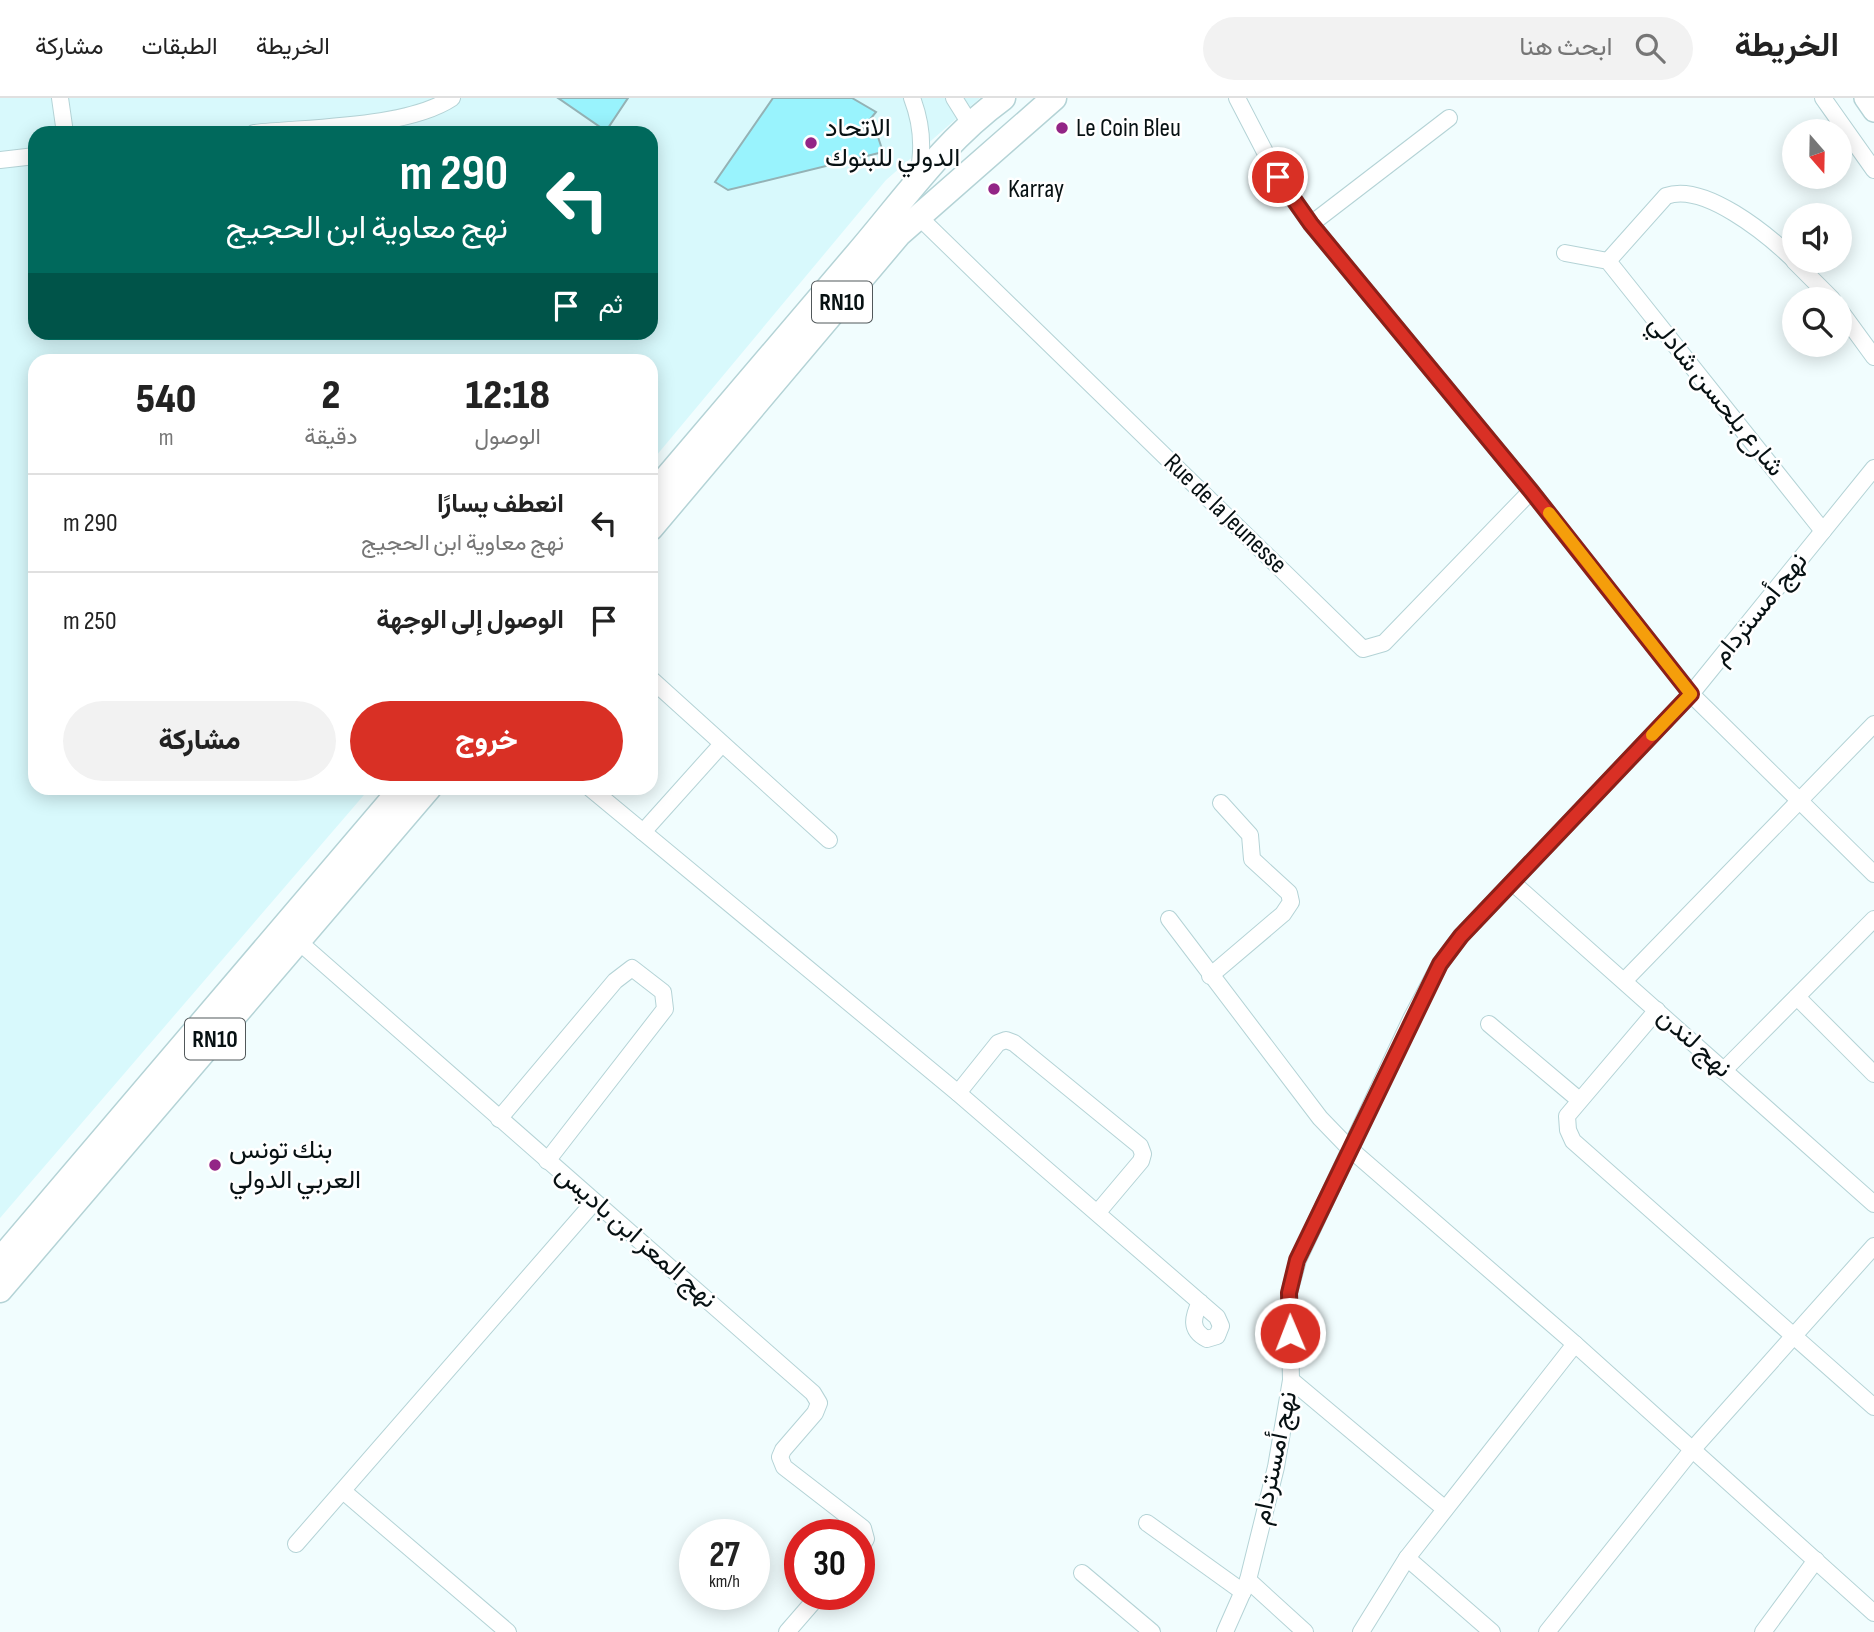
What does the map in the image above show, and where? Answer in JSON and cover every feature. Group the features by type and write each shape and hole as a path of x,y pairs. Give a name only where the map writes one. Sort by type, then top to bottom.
{"main road":[{"name":"RN10","path":"658,488 861,250 917,178 970,122 1003,98"},
{"name":"RN10","path":"658,520 900,234 1054,98"},
{"path":"1865,98 1874,111"},
{"path":"919,217 944,186 959,155 970,122"},
{"name":"RN10","path":"0,1290 396,795"},
{"name":"RN10","path":"0,1260 240,993 298,942 423,795"}],"street":[{"path":"60,98 64,126"},
{"path":"318,126 410,116 438,107 452,98"},
{"path":"912,98 921,138 922,159 917,178"},
{"path":"954,98 970,122"},
{"path":"1237,98 1278,177 1311,224 1531,491 1691,694 1874,874"},
{"path":"1823,98 1874,170"},
{"path":"1311,224 1449,118"},
{"path":"0,160 28,157"},
{"path":"1565,253 1608,261 1666,196 1677,191 1699,195 1733,213 1782,249"},
{"name":"Rue de la Jeunesse","path":"919,217 1363,649 1384,643 1531,491"},
{"name":"شارع بلحسن شادلي","path":"1608,261 1823,531"},
{"path":"1807,273 1820,287"},
{"path":"1852,327 1874,357"},
{"name":"نهج أمستردام","path":"1224,1632 1246,1586 1276,1467 1291,1380 1291,1279 1349,1148 1440,964 1461,936 1691,694 1874,468"},
{"path":"658,685 830,840"},
{"path":"1625,980 1874,724"},
{"path":"643,832 722,744"},
{"path":"598,795 958,1093 1200,1302"},
{"path":"1210,976 1283,914 1291,902 1289,893 1252,859 1249,854 1251,835 1221,803"},
{"name":"نهج لندن","path":"1513,883 1874,1204"},
{"path":"1169,919 1320,1118 1349,1148 1576,1344 1874,1613"},
{"path":"1723,1071 1874,919"},
{"name":"نهج المعز ابن باديس","path":"298,942 594,1202 660,1256 813,1393 819,1403 815,1413 780,1457 784,1467 851,1519"},
{"path":"499,1119 615,981 632,968 641,973 663,992 665,1009 548,1161"},
{"path":"1797,997 1874,1074"},
{"path":"1657,1010 1578,1099 1566,1123 1573,1141 1874,1407"},
{"path":"1489,1024 1578,1099"},
{"path":"958,1093 998,1043 1006,1040 1014,1043 1140,1146 1143,1154 1141,1161 1098,1212"},
{"path":"296,1544 594,1202"},
{"path":"1547,1632 1692,1450 1874,1246"},
{"path":"1362,1632 1407,1558 1576,1344"},
{"path":"1291,1380 1445,1509"},
{"path":"343,1491 508,1632"},
{"path":"1147,1522 1246,1586 1305,1632"},
{"path":"1407,1558 1492,1632"},
{"path":"1763,1632 1816,1560"},
{"path":"1082,1573 1152,1632"},
{"path":"787,1632 806,1610"}],"shaded area":[{"path":"0,98 980,98 886,180 658,454 658,354 28,354 28,795 364,795 0,1218"}],"building":[{"path":"558,98 628,98 609,126 599,126"},
{"name":"الاتحاد الدولي للبنوك","path":"773,98 852,98 876,112 859,133 877,134 883,152 728,190 715,182"}],"slow traffic":[{"path":"1549,513 1691,694 1652,735"}],"place":[{"name":"Le Coin Bleu","path":"1062,128"},
{"name":"الاتحاد الدولي للبنوك","path":"811,143"},
{"name":"Karray","path":"994,189"},
{"name":"بنك تونس العربي الدولي","path":"215,1165"}],"route":[{"path":"1278,177 1311,224 1531,491 1691,694 1461,936 1440,964 1411,1019 1297,1260 1289,1293 1290,1333"}]}
